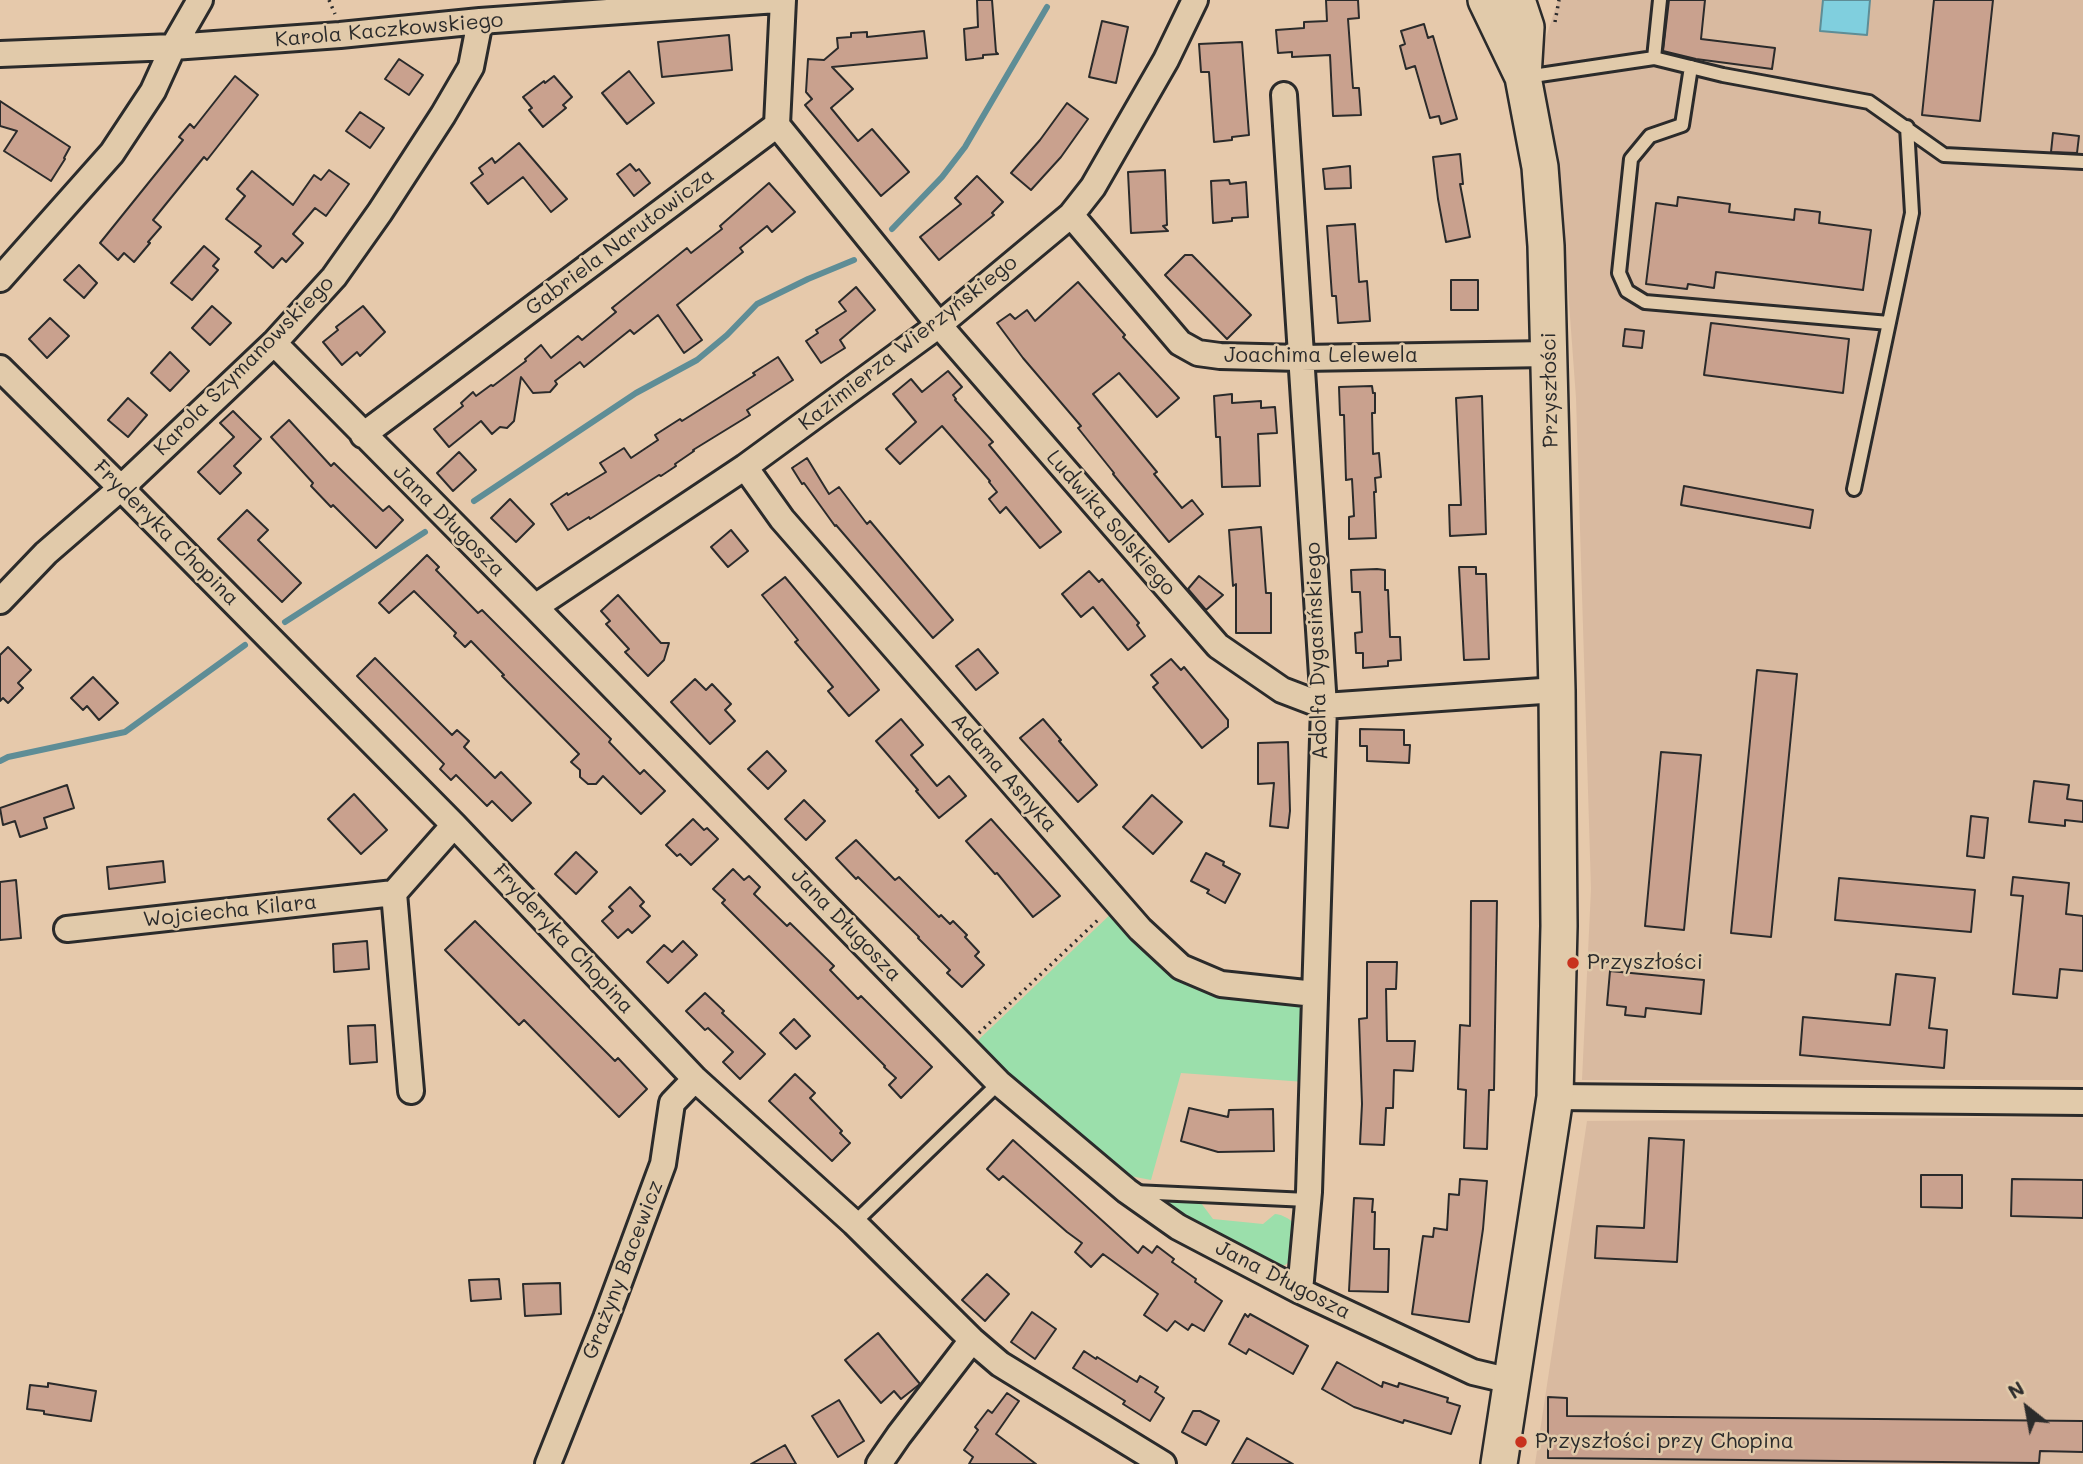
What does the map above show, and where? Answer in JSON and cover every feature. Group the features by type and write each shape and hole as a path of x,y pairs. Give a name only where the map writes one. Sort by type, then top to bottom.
{"street":[{"path":"0,279 112,153 153,91 173,47 200,0"},
{"name":"Karola Kaczkowskiego","path":"0,54 173,47 340,35 593,6 777,0"},
{"path":"777,125 783,0"},
{"name":"Kazimierza Wierzyńskiego","path":"535,607 745,467 939,324 1071,215 1093,187 1160,72 1195,0"},
{"path":"1486,0 1523,77"},
{"path":"1523,77 1528,9"},
{"name":"Karola Szymanowskiego","path":"0,601 46,553 121,488 274,343 334,277 380,212 471,67 480,21"},
{"name":"Przyszłości","path":"1498,1461 1555,1097 1559,926 1557,690 1546,246 1540,167 1523,77"},
{"name":"Adolfa Dygasińskiego","path":"1284,94 1324,706 1308,1200 1300,1291"},
{"name":"Ludwika Solskiego","path":"777,125 939,324 1218,646 1282,690 1324,706 1557,690"},
{"name":"Gabriela Narutowicza","path":"363,435 777,125"},
{"name":"Joachima Lelewela","path":"1071,215 1180,343 1198,353 1301,358 1549,354"},
{"name":"Jana Długosza","path":"274,343 999,1083 1127,1191 1178,1227 1300,1291 1473,1372 1511,1381"},
{"name":"Fryderyka Chopina","path":"0,368 454,825 695,1079 854,1223 972,1340 1000,1364 1163,1464"},
{"name":"Adama Asnyka","path":"745,467 782,519 1140,929 1181,967 1221,984 1315,994"},
{"path":"411,1091 394,893 454,825"},
{"name":"Wojciecha Kilara","path":"67,929 394,893"},
{"name":"Grażyny Bacewicz","path":"548,1464 663,1164 672,1103 695,1079"},
{"path":"1555,1097 2083,1102"},
{"path":"879,1464 898,1435 972,1340"}],"lane":[{"path":"1654,58 1660,0"},
{"path":"1523,77 1654,58 1723,75 1869,102 1944,155 2083,162"},
{"path":"1691,67 1682,125 1650,136 1631,159 1619,273 1627,291 1645,302 1889,323"},
{"path":"1854,489 1912,213 1907,127"},
{"path":"854,1223 999,1083"},
{"path":"1127,1191 1308,1200"}],"path":[{"path":"964,1046 1117,903"}],"shaded area":[{"path":"1558,0 2083,0 2083,1080 1582,1080 1591,889 1576,398 1558,153 1543,102 1542,50"},
{"path":"2083,1117 2083,1464 1535,1464 1587,1121"}],"green space":[{"path":"1115,910 1175,973 1304,989 1305,1082 1181,1073 1151,1180 1115,1173 974,1044"},
{"path":"1161,1199 1198,1199 1213,1219 1263,1224 1275,1214 1283,1216 1295,1224 1300,1232 1298,1255 1285,1265 1270,1268"}],"water":[{"path":"1823,0 1870,0 1867,35 1820,31"}],"building":[{"path":"977,0 992,0 998,54 966,60 964,29 978,27"},
{"path":"1326,0 1358,0 1359,18 1348,19 1353,88 1359,88 1361,115 1333,116 1330,55 1292,57 1292,52 1278,53 1276,30 1304,28 1304,22 1327,21"},
{"path":"1669,0 1705,0 1701,39 1775,48 1772,69 1696,59 1663,51"},
{"path":"1934,0 1993,0 1980,121 1922,115"},
{"path":"1102,21 1128,27 1116,83 1089,77"},
{"path":"1424,24 1428,38 1433,36 1457,119 1441,124 1439,116 1430,118 1415,66 1406,69 1400,46 1405,44 1401,31"},
{"path":"924,31 927,58 832,67 853,89 831,108 858,141 872,129 909,172 881,196 805,105 812,99 806,92 808,59 824,60 838,48 837,38 851,37 851,33 867,32 867,37"},
{"path":"729,35 732,70 662,77 658,42"},
{"path":"1242,42 1249,135 1214,142 1209,72 1201,72 1199,44"},
{"path":"399,59 423,75 409,95 385,79"},
{"path":"629,71 654,103 627,124 602,93"},
{"path":"235,76 258,95 207,160 204,157 153,220 161,227 134,262 124,253 118,260 100,243 183,140 179,137 190,124 194,128"},
{"path":"554,76 572,97 563,105 566,108 543,127 529,110 532,108 523,97"},
{"path":"0,101 70,147 51,181 4,151 17,131 0,126"},
{"path":"1067,103 1088,119 1061,157 1031,190 1011,173"},
{"path":"360,112 384,128 370,148 346,131"},
{"path":"2053,133 2079,136 2077,153 2051,152"},
{"path":"519,143 567,199 551,212 523,177 488,204 471,183 483,174 479,168 492,158 495,163"},
{"path":"1460,154 1463,184 1460,184 1470,237 1446,242 1433,157"},
{"path":"630,164 636,171 639,169 650,183 634,196 617,174"},
{"path":"1350,166 1351,188 1325,189 1323,169"},
{"path":"329,170 349,184 326,216 315,208 293,234 303,243 286,262 282,258 273,268 255,252 261,246 226,219 245,196 237,189 252,171 293,205 314,175 321,180"},
{"path":"1165,170 1167,225 1163,226 1168,231 1131,233 1128,172"},
{"path":"977,176 1003,202 992,213 994,215 939,260 920,237 961,204 955,198"},
{"path":"1229,180 1230,184 1246,182 1248,217 1213,223 1211,181"},
{"path":"769,183 795,212 772,232 767,226 740,248 743,252 677,305 702,340 684,353 658,315 634,334 630,330 584,367 580,362 555,381 557,384 550,392 533,393 521,377 514,421 507,428 500,427 492,434 481,421 449,447 434,429 463,406 461,403 473,392 476,396 493,386 526,361 541,345 551,358 578,336 582,340 616,312 612,308 687,248 691,253 722,229 720,226"},
{"path":"1678,197 1730,204 1729,212 1794,220 1795,209 1820,212 1819,223 1871,230 1863,290 1716,272 1714,288 1688,284 1687,289 1646,284 1656,203 1677,206"},
{"path":"1355,224 1359,282 1367,281 1370,321 1338,323 1336,296 1332,296 1327,226"},
{"path":"204,246 219,259 213,266 218,270 192,300 171,283"},
{"path":"1185,255 1192,255 1251,315 1227,339 1165,275"},
{"path":"79,265 97,283 84,298 64,280"},
{"path":"1451,280 1478,280 1478,310 1451,310"},
{"path":"1078,282 1125,335 1123,337 1179,398 1157,417 1119,373 1093,394 1157,472 1154,474 1182,508 1192,500 1203,514 1169,542 1078,428 1081,426 997,323 1010,314 1015,319 1027,310 1035,321"},
{"path":"856,287 875,310 840,340 845,348 821,363 806,341 818,333 816,330 846,311 839,302"},
{"path":"212,306 231,323 210,345 192,328"},
{"path":"363,306 385,332 360,356 357,352 342,365 323,342 338,330 336,327"},
{"path":"50,318 69,336 47,358 29,339"},
{"path":"1711,323 1849,339 1843,393 1704,375"},
{"path":"1625,329 1644,331 1642,348 1623,346"},
{"path":"170,352 189,371 170,391 151,373"},
{"path":"778,357 793,380 747,410 750,415 693,450 661,476 568,530 551,504 606,472 600,463 624,448 631,458 658,440 655,435 755,375 753,373"},
{"path":"948,371 962,387 953,395 955,400 993,442 989,445 1061,532 1040,548 1006,507 1000,513 989,499 997,492 990,481 942,426 900,464 886,449 916,422 893,394 911,379 922,392"},
{"path":"1372,386 1375,393 1375,413 1372,413 1373,454 1379,453 1381,477 1375,478 1376,538 1349,539 1349,517 1354,516 1352,479 1346,480 1344,415 1340,415 1339,387"},
{"path":"1232,394 1232,403 1261,401 1261,408 1275,407 1277,433 1258,434 1260,486 1222,487 1220,437 1216,437 1214,396"},
{"path":"1482,396 1486,534 1450,536 1449,505 1461,505 1456,398"},
{"path":"128,398 147,415 128,437 108,420"},
{"path":"233,411 261,439 234,466 241,473 220,494 198,472 234,437 220,423"},
{"path":"289,420 331,466 334,463 383,511 389,506 403,520 376,548 311,486 313,483 271,437"},
{"path":"459,452 476,470 453,491 437,473"},
{"path":"807,458 829,494 839,487 867,524 870,521 953,620 933,638 835,526 804,483 802,484 792,468"},
{"path":"1684,486 1813,510 1810,528 1681,505"},
{"path":"510,499 534,524 516,542 491,518"},
{"path":"247,510 268,530 258,540 301,583 282,602 218,539"},
{"path":"1261,527 1266,593 1271,593 1271,633 1236,633 1236,584 1233,586 1229,530"},
{"path":"731,530 748,551 728,567 711,547"},
{"path":"427,555 439,567 436,570 478,613 482,610 611,739 609,742 640,774 644,770 665,791 641,814 603,776 596,784 588,784 580,777 580,770 571,762 579,754 471,641 465,647 454,636 456,633 414,591 389,613 379,603"},
{"path":"1459,567 1476,567 1476,574 1486,574 1489,659 1464,660"},
{"path":"1351,570 1385,570 1390,637 1400,637 1401,660 1388,661 1388,666 1363,668 1363,653 1356,653 1355,633 1362,632 1360,592 1352,592"},
{"path":"1089,571 1099,582 1102,579 1139,623 1137,625 1145,636 1128,650 1093,607 1081,617 1062,594"},
{"path":"1199,576 1223,595 1206,610 1188,589"},
{"path":"785,577 879,690 849,716 828,691 833,687 795,642 798,640 762,595"},
{"path":"618,595 661,643 669,643 664,660 648,676 625,652 629,649 606,624 610,621 601,611"},
{"path":"8,647 31,670 18,683 23,688 8,703 3,698 0,701 0,655"},
{"path":"978,649 998,673 976,690 956,666"},
{"path":"375,658 452,735 457,730 469,741 464,747 495,778 501,772 531,803 512,821 492,801 487,806 456,775 451,780 440,769 444,764 357,676"},
{"path":"1171,659 1181,670 1184,667 1228,720 1228,727 1202,748 1153,687 1158,683 1151,675"},
{"path":"1757,670 1797,674 1771,937 1731,933"},
{"path":"93,677 118,703 99,720 87,706 83,710 71,698"},
{"path":"695,679 706,690 712,684 731,704 725,710 735,721 710,744 671,702"},
{"path":"901,719 923,745 911,755 937,786 949,776 966,796 939,818 876,741"},
{"path":"1043,719 1097,785 1078,802 1020,738"},
{"path":"1360,729 1404,730 1404,745 1410,745 1409,763 1367,761 1367,746 1360,746"},
{"path":"1288,742 1288,828 1270,826 1274,783 1258,784 1258,743"},
{"path":"767,751 786,771 768,789 748,769"},
{"path":"1661,752 1701,755 1684,930 1645,926"},
{"path":"2034,781 2069,785 2067,799 2083,801 2083,822 2065,820 2065,826 2029,822"},
{"path":"67,785 74,808 44,818 47,828 20,837 15,821 3,825 0,808"},
{"path":"354,794 387,830 361,854 328,819"},
{"path":"1152,795 1182,822 1153,854 1123,827"},
{"path":"804,800 825,821 806,840 785,819"},
{"path":"1971,816 1988,818 1984,858 1967,856"},
{"path":"693,819 718,839 691,865 666,845"},
{"path":"991,819 1060,896 1033,917 966,841"},
{"path":"856,840 895,880 899,877 939,917 941,915 950,924 953,921 967,935 965,937 979,952 975,956 984,965 962,987 947,973 950,970 919,937 836,858"},
{"path":"576,852 597,872 576,894 555,874"},
{"path":"1206,853 1240,874 1225,903 1207,893 1209,890 1191,881"},
{"path":"163,861 165,882 109,889 107,867"},
{"path":"733,869 744,880 749,876 760,887 754,894 787,926 790,923 834,966 830,970 858,999 861,996 932,1067 901,1098 889,1085 896,1078 885,1066 722,903 725,900 713,889"},
{"path":"2013,877 2069,883 2066,914 2083,916 2083,971 2060,969 2057,998 2013,994 2023,896 2011,895"},
{"path":"1839,878 1975,890 1971,932 1835,920"},
{"path":"16,880 21,938 0,940 0,882"},
{"path":"630,887 644,902 640,906 650,916 632,933 628,929 618,938 602,921 613,911 609,907"},
{"path":"1471,901 1497,901 1494,1090 1489,1090 1487,1149 1464,1148 1466,1090 1458,1089 1460,1025 1470,1026"},
{"path":"475,921 615,1061 618,1058 647,1089 619,1117 524,1020 519,1025 445,950"},
{"path":"367,941 369,969 334,972 333,944"},
{"path":"683,941 697,955 668,983 647,962 664,945 672,952"},
{"path":"1367,962 1397,962 1396,989 1386,989 1387,1041 1415,1041 1413,1071 1394,1070 1393,1108 1386,1108 1384,1145 1360,1144 1362,1104 1359,1019 1367,1018"},
{"path":"1610,971 1704,980 1701,1014 1646,1008 1645,1017 1625,1015 1626,1007 1607,1005"},
{"path":"1896,974 1935,978 1929,1028 1947,1030 1944,1068 1800,1055 1803,1017 1890,1025"},
{"path":"705,993 765,1054 740,1079 723,1062 733,1052 686,1011"},
{"path":"794,1019 810,1036 796,1049 780,1033"},
{"path":"375,1025 377,1062 350,1064 348,1026"},
{"path":"795,1074 815,1093 810,1098 850,1143 832,1161 769,1101"},
{"path":"1189,1108 1228,1117 1229,1110 1273,1109 1274,1151 1218,1152 1181,1141"},
{"path":"1649,1138 1684,1140 1677,1262 1595,1258 1597,1226 1644,1228"},
{"path":"1013,1140 1138,1253 1143,1246 1152,1253 1157,1246 1174,1259 1172,1262 1196,1279 1195,1282 1222,1301 1204,1331 1192,1324 1188,1330 1175,1321 1167,1331 1144,1315 1158,1294 1103,1254 1091,1267 1075,1252 1082,1243 1003,1176 999,1180 987,1169"},
{"path":"1921,1175 1962,1175 1962,1208 1921,1207"},
{"path":"1460,1179 1487,1181 1483,1229 1469,1322 1412,1314 1423,1236 1433,1237 1434,1228 1447,1230 1449,1194 1459,1195"},
{"path":"2012,1179 2083,1180 2083,1218 2011,1216"},
{"path":"1354,1198 1373,1199 1374,1249 1389,1249 1388,1292 1349,1291"},
{"path":"987,1274 1009,1294 985,1321 962,1300"},
{"path":"499,1279 501,1299 471,1301 469,1280"},
{"path":"560,1283 561,1314 525,1316 523,1284"},
{"path":"1032,1312 1056,1329 1035,1359 1011,1342"},
{"path":"1245,1314 1248,1317 1250,1314 1308,1346 1293,1374 1249,1349 1246,1354 1229,1344"},
{"path":"878,1333 920,1384 901,1399 894,1391 881,1403 845,1360"},
{"path":"1084,1351 1137,1382 1140,1376 1158,1387 1155,1392 1164,1398 1150,1421 1123,1404 1125,1401 1073,1368"},
{"path":"1337,1362 1382,1387 1383,1382 1398,1387 1399,1383 1448,1398 1447,1402 1460,1406 1451,1434 1404,1420 1403,1423 1354,1407 1322,1389"},
{"path":"48,1383 96,1391 91,1421 27,1409 30,1385 48,1387"},
{"path":"1007,1393 1019,1401 996,1434 1036,1464 969,1464 973,1457 964,1450 978,1430 975,1427 988,1410 992,1413"},
{"path":"1548,1397 1567,1398 1567,1416 2083,1421 2083,1452 2040,1451 2039,1463 1548,1458"},
{"path":"839,1400 864,1441 838,1457 812,1416"},
{"path":"1193,1411 1200,1411 1219,1421 1206,1445 1182,1432"},
{"path":"1247,1438 1293,1464 1232,1464"},
{"path":"785,1445 796,1464 751,1464"}],"waterway":[{"path":"892,229 942,177 965,147 1047,7"},
{"path":"474,501 636,393 697,360 727,335 757,304 854,260"},
{"path":"285,622 425,532"},
{"path":"0,761 125,732 245,645"}],"place":[{"name":"Przyszłości","path":"1573,963"},
{"name":"Przyszłości przy Chopina","path":"1521,1442"}]}
